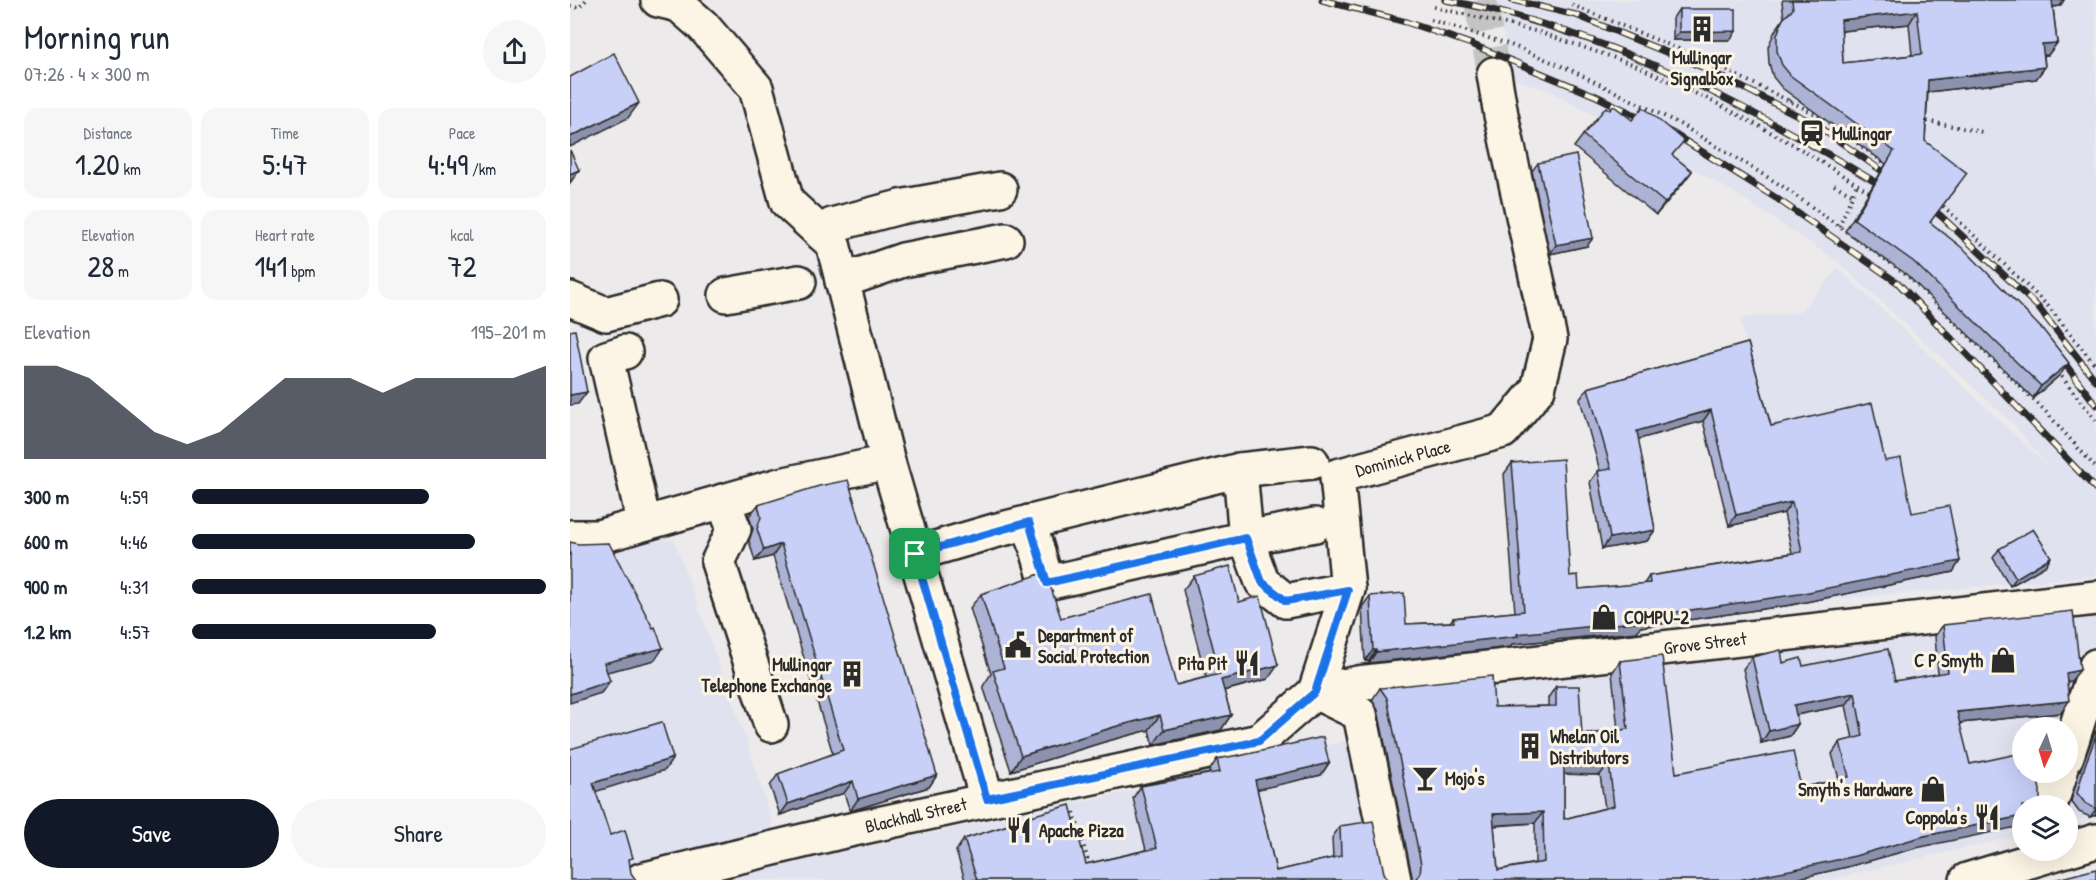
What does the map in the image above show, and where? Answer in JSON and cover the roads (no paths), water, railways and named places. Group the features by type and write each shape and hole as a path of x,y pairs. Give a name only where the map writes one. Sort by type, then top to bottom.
{"street":[{"path":"658,0 679,5 703,26 756,88 787,201 833,244 888,462 987,799"},
{"name":"Dominick Place","path":"1315,692 1348,590 1337,476 1503,431 1538,389 1550,339 1494,74"},
{"path":"822,234 832,225 900,207 1000,189"},
{"path":"842,281 903,260 1006,240"},
{"path":"726,295 799,282"},
{"path":"570,299 606,314 660,300"},
{"path":"625,352 606,358 644,523"},
{"path":"584,537 644,523 776,486 888,462"},
{"path":"915,554 1029,522 1240,470 1312,462"},
{"path":"1240,470 1246,538 1262,582 1286,601 1348,590"},
{"path":"723,501 734,529 718,562 771,725"},
{"path":"1029,522 1047,583 1246,538 1315,525"},
{"name":"Grove Street","path":"1315,692 1358,683 2096,598"},
{"path":"2078,722 2096,666"},
{"path":"1315,692 1360,714 1394,880"},
{"name":"Blackhall Street","path":"641,880 987,799 1259,741 1315,692"},
{"path":"2078,846 2096,841"},
{"path":"1967,880 2022,861"}],"tunnel":[{"path":"1480,0 1494,74"}],"railway":[{"path":"1322,0 1406,22 1471,44 1596,96 1674,134 1776,198 1898,283 2096,489"},
{"path":"1445,0 1560,29 1669,72 1774,124 1877,183 1888,192"},
{"path":"1512,0 1576,15 1702,67 1813,123 1895,180"},
{"path":"1924,202 2037,306 2096,381"},
{"path":"2057,353 2096,405"}],"place":[{"name":"Mullingar Signalbox","path":"1702,29"},
{"name":"Mullingar","path":"1812,133"},
{"name":"COMPU-2","path":"1604,617"},
{"name":"Department of Social Protection","path":"1018,645"},
{"name":"C P Smyth","path":"2003,660"},
{"name":"Pita Pit","path":"1247,663"},
{"name":"Mullingar Telephone Exchange","path":"852,674"},
{"name":"Whelan Oil Distributors","path":"1530,746"},
{"name":"Mojo's","path":"1425,778"},
{"name":"Smyth's Hardware","path":"1933,789"},
{"name":"Coppola's","path":"1987,817"},
{"name":"Apache Pizza","path":"1019,830"}]}
